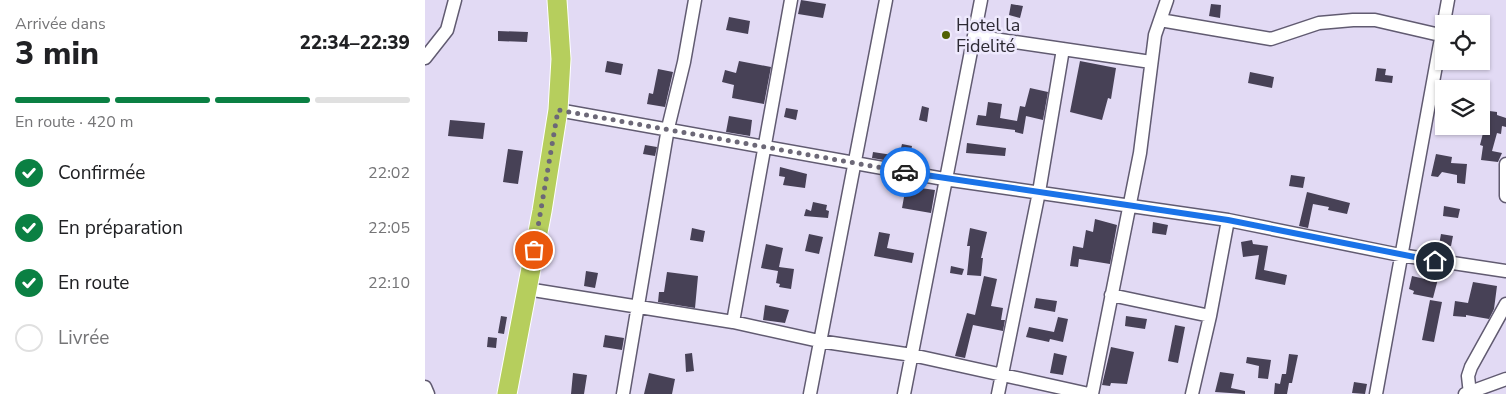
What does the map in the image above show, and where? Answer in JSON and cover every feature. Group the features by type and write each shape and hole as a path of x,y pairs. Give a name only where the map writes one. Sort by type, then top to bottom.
{"highway":[{"path":"507,394 558,110 561,59 557,0"}],"street":[{"path":"425,58 447,30 455,0"},
{"path":"623,394 668,128 684,62 695,0"},
{"path":"733,322 791,0"},
{"path":"810,394 886,0"},
{"path":"904,394 944,179 981,0"},
{"path":"527,289 733,322 819,341 912,355 1091,394 1140,153 1155,35 1167,0"},
{"path":"1445,15 1448,0"},
{"path":"1161,20 1271,39 1319,23 1353,20 1375,20 1435,34"},
{"path":"974,36 1151,62"},
{"path":"998,394 1039,192 1063,49"},
{"path":"1375,394 1435,62"},
{"path":"558,110 668,128 944,179 1228,220 1400,255 1506,272"},
{"path":"1506,164 1506,196"},
{"path":"1191,394 1210,316 1228,220"},
{"path":"1111,295 1210,316"},
{"path":"1506,304 1471,367 1468,376 1468,393 1506,379"},
{"path":"425,387 428,394"}],"building":[{"path":"801,0 826,4 823,18 798,14"},
{"path":"1011,4 1023,6 1020,18 1009,15"},
{"path":"1211,4 1221,5 1220,18 1209,16"},
{"path":"729,17 750,21 748,34 726,30"},
{"path":"498,31 528,32 527,42 498,41"},
{"path":"607,61 623,64 621,75 605,72"},
{"path":"739,61 771,67 764,104 732,98 734,85 722,82 725,70 736,73"},
{"path":"1080,61 1116,68 1111,99 1108,98 1102,120 1070,112"},
{"path":"1377,68 1386,69 1385,75 1393,76 1392,83 1375,81"},
{"path":"658,69 673,72 665,107 647,104 649,93 653,94"},
{"path":"1250,72 1274,77 1272,88 1248,83"},
{"path":"1030,88 1048,92 1043,120 1026,116 1023,134 1015,132 1015,130 976,125 978,115 986,116 988,102 1002,104 1000,118 1017,121 1020,106 1025,107"},
{"path":"922,106 929,108 927,122 919,120"},
{"path":"786,108 798,110 796,120 784,117"},
{"path":"1490,111 1497,112 1497,115 1506,118 1506,127 1502,126 1501,134 1497,133 1492,151 1502,153 1498,162 1481,160 1483,146 1480,145 1482,135 1490,135"},
{"path":"729,116 752,120 750,136 726,132"},
{"path":"450,120 485,123 483,139 448,136"},
{"path":"967,143 1006,148 1005,156 966,153"},
{"path":"902,144 912,146 908,164 872,158 873,152 899,156"},
{"path":"645,145 657,147 655,156 643,154"},
{"path":"508,149 523,151 518,184 503,182"},
{"path":"1436,154 1452,157 1451,163 1467,164 1465,184 1457,183 1457,175 1442,172 1438,177 1431,176"},
{"path":"780,167 807,174 805,188 783,185 785,177 779,176"},
{"path":"1291,175 1305,177 1303,188 1289,186"},
{"path":"906,186 935,190 931,213 902,208"},
{"path":"1307,192 1350,203 1347,214 1328,210 1329,207 1313,204 1308,228 1299,226"},
{"path":"813,202 827,205 826,210 829,211 828,218 804,216 806,209 811,211"},
{"path":"1444,206 1460,209 1458,218 1443,216"},
{"path":"1095,219 1117,225 1110,264 1079,259 1078,267 1070,266 1073,246 1083,248 1086,230 1093,232"},
{"path":"1153,222 1168,225 1166,235 1152,233"},
{"path":"692,228 705,231 703,242 690,240"},
{"path":"970,228 987,232 981,258 983,258 981,276 967,275 970,246 967,246"},
{"path":"879,232 890,234 887,248 914,253 912,263 874,256"},
{"path":"809,234 823,237 819,254 805,251"},
{"path":"1441,234 1453,236 1451,246 1439,245"},
{"path":"1252,240 1253,244 1268,246 1264,270 1287,275 1285,285 1255,279 1259,255 1243,257 1241,242"},
{"path":"766,244 783,248 779,267 794,269 791,289 779,287 780,284 776,283 778,271 761,268"},
{"path":"951,266 964,269 962,275 950,273"},
{"path":"586,271 598,273 595,288 584,286"},
{"path":"667,272 698,276 695,308 658,302 659,292 664,292"},
{"path":"984,276 997,279 991,306 1003,308 1001,320 1005,320 1003,331 973,325 965,358 955,356 967,313 975,315"},
{"path":"1412,276 1429,280 1430,277 1438,279 1433,298 1413,294 1414,291 1409,289"},
{"path":"1473,282 1497,286 1494,309 1489,319 1466,315 1466,317 1453,316 1455,301 1468,303"},
{"path":"1036,298 1057,301 1055,312 1034,308"},
{"path":"1430,300 1442,302 1434,342 1422,340"},
{"path":"765,305 789,310 785,323 763,320"},
{"path":"501,316 507,317 504,334 498,333"},
{"path":"1126,316 1147,319 1145,329 1125,326"},
{"path":"1058,317 1068,319 1063,342 1050,339 1049,342 1026,337 1029,327 1054,332"},
{"path":"1175,325 1185,327 1178,363 1168,361"},
{"path":"605,335 624,338 622,350 603,347"},
{"path":"488,337 497,338 496,348 487,347"},
{"path":"1111,347 1134,352 1127,384 1111,383 1110,386 1102,385"},
{"path":"692,353 694,371 686,372 685,354"},
{"path":"1054,353 1067,356 1063,375 1050,373"},
{"path":"1289,354 1298,355 1292,383 1289,383 1287,394 1274,394 1275,383 1280,384 1282,374 1286,374"},
{"path":"1247,357 1271,360 1268,379 1258,378 1259,366 1246,363"},
{"path":"1220,372 1234,374 1231,388 1245,391 1245,394 1215,392"},
{"path":"573,373 587,375 584,394 571,394"},
{"path":"649,373 675,379 672,394 644,394"},
{"path":"1354,382 1367,384 1365,394 1352,393"}],"way so far":[{"path":"534,250 558,110 668,128 905,172"}],"place":[{"name":"Hotel la Fidelité","path":"946,35"}],"route":[{"path":"905,172 1228,220 1435,261"}]}
